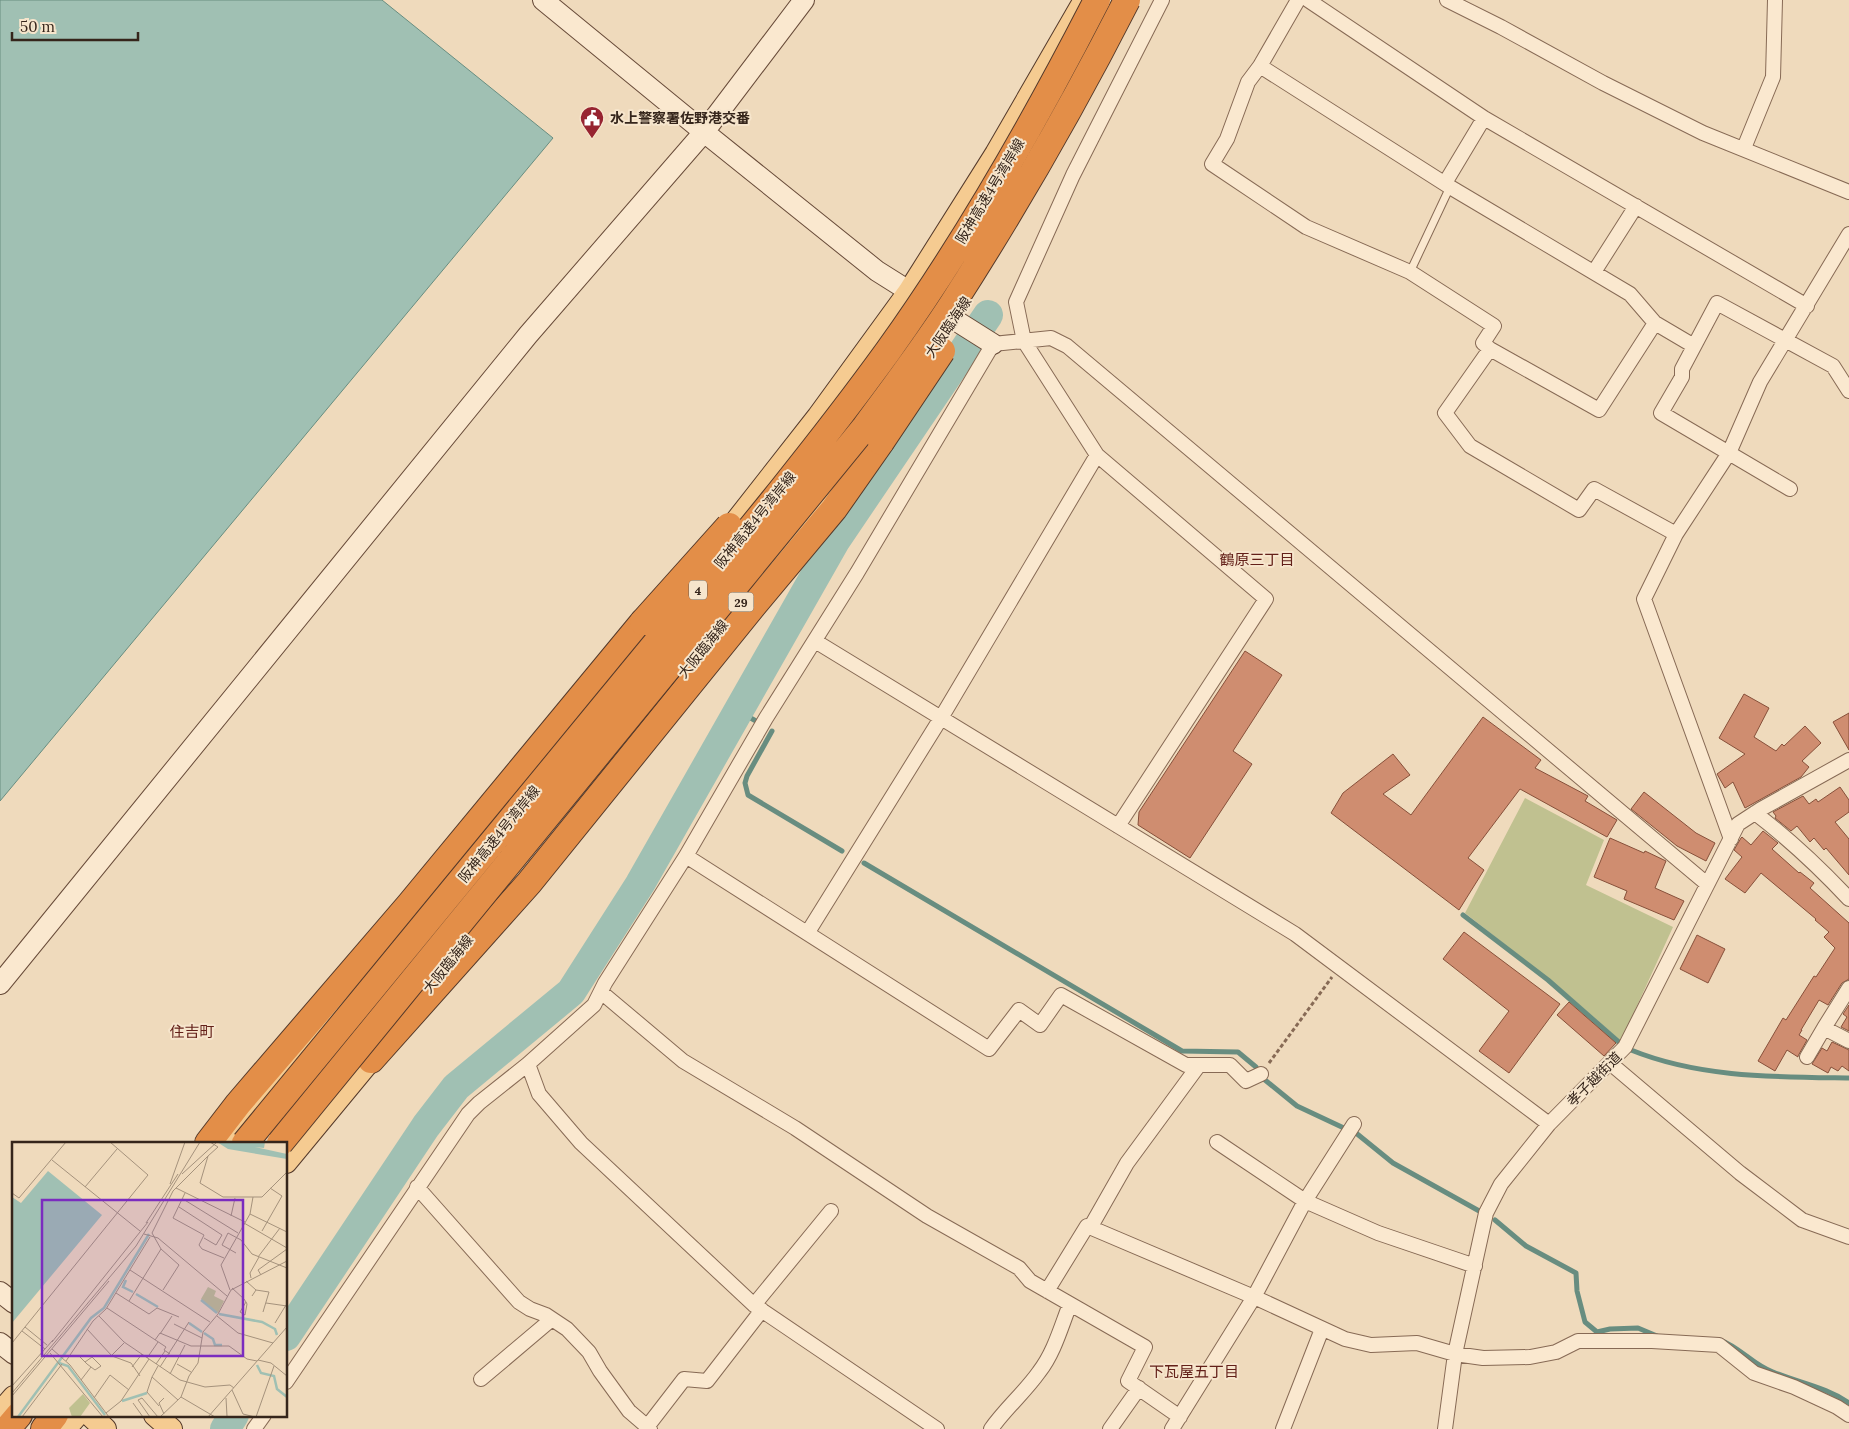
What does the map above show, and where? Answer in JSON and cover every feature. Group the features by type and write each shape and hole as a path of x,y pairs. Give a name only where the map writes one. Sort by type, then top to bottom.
{"highway":[{"name":"阪神高速4号湾岸線","path":"247,1142 653,646 844,409 928,293 1008,164 1097,0"},
{"name":"阪神高速4号湾岸線","path":"281,1142 871,419 947,312 993,240 1103,48 1127,0"},
{"path":"371,1060 529,883 746,613 834,509 943,349 997,260 1103,48"},
{"path":"209,1142 244,1097 409,905 643,622 788,460 849,386 904,312 1008,164"},
{"path":"7,1429 18,1416"},
{"path":"44,1429 55,1416"}],"main road":[{"path":"227,1142 649,632 818,417 909,292 996,154 1085,0"},
{"name":"大阪臨海線","path":"288,1160 371,1060 849,467 903,393 1044,177 1133,0"},
{"path":"0,1412 12,1399"},
{"path":"65,1429 76,1416"},
{"path":"91,1416 105,1429"},
{"path":"156,1416 171,1429"}],"street":[{"path":"543,0 877,271 952,320 993,344 1051,338 1067,346 1707,884"},
{"path":"0,984 528,335 704,132 804,0"},
{"path":"1118,826 1266,599 1097,454 1024,341 1016,302 1073,175 1162,0"},
{"path":"1298,0 1260,66 1248,82 1227,139 1212,164 1306,227 1410,272 1494,326 1484,343 1490,349 1599,410 1655,322"},
{"path":"1308,0 1484,118 1807,306"},
{"path":"1448,0 1603,83 1703,133 1849,192"},
{"path":"1744,148 1773,77 1775,0"},
{"path":"1260,66 1447,185 1630,294 1655,322 1694,346"},
{"path":"1447,185 1484,118"},
{"path":"1594,272 1636,206"},
{"path":"1731,838 1644,600 1676,534 1729,453 1760,382 1849,234"},
{"path":"1790,489 1661,413 1682,378 1682,369 1717,303 1833,366 1849,391"},
{"path":"288,1379 468,1114 594,1005 686,856 766,718 862,564 993,344"},
{"path":"1490,349 1445,413 1470,446 1579,510 1594,489 1676,534"},
{"path":"808,932 941,718 1097,454"},
{"path":"814,641 1295,934 1549,1124"},
{"name":"孝子越街道","path":"1445,1429 1455,1354 1486,1213 1501,1184 1549,1124 1625,1047 1738,824 1754,813 1849,760"},
{"path":"1754,813 1826,875 1849,899"},
{"path":"686,856 989,1049 1019,1010 1040,1025 1060,995 1186,1065 1230,1065 1246,1081 1261,1074"},
{"path":"1807,1057 1849,988"},
{"path":"601,992 683,1060 795,1128 927,1216 1019,1268 1030,1281 1145,1347 1128,1381 1176,1423 1254,1297 1305,1201 1354,1124"},
{"path":"1824,1028 1849,1041"},
{"path":"1610,1063 1740,1174 1802,1220 1849,1237"},
{"path":"528,1064 539,1094 581,1143 758,1308 937,1429"},
{"path":"1090,1228 1127,1163 1199,1065"},
{"path":"1217,1142 1305,1201 1378,1234 1475,1266"},
{"path":"417,1187 519,1302 567,1329 589,1352 600,1371 629,1411 648,1428 684,1379 707,1382 758,1308 832,1211"},
{"path":"1047,1291 1086,1226 1254,1297 1344,1339 1371,1345 1417,1343 1455,1354 1484,1358 1530,1357 1556,1352 1578,1341 1652,1341 1719,1345 1754,1373 1794,1386 1837,1407 1849,1416"},
{"path":"0,1292 12,1301"},
{"path":"991,1429 1003,1412 1039,1373 1049,1357 1070,1304"},
{"path":"481,1379 552,1319"},
{"path":"1283,1429 1322,1329"},
{"path":"0,1343 12,1352"},
{"path":"1110,1429 1138,1388"},
{"path":"254,1429 263,1416"},
{"path":"912,1429 921,1418"}],"lane":[{"path":"1410,272 1447,185"}],"path":[{"path":"1261,1074 1340,967"}],"green space":[{"path":"1525,798 1604,840 1586,885 1673,927 1621,1041 1558,986 1465,913"}],"shaded area":[{"path":"0,0 382,0 553,138 0,801"}],"building":[{"path":"1245,651 1282,675 1233,751 1252,764 1190,858 1138,825 1139,812"},
{"path":"1744,694 1769,708 1754,737 1776,751 1805,726 1821,743 1802,761 1809,767 1801,777 1745,808 1733,782 1725,788 1717,774 1745,754 1719,738"},
{"path":"1849,713 1849,750 1833,722"},
{"path":"1483,717 1541,760 1535,768 1588,796 1585,801 1617,820 1607,837 1520,789 1468,858 1484,870 1459,910 1331,813 1343,793 1393,754 1410,775 1383,794 1411,815"},
{"path":"1840,787 1849,800 1849,812 1835,822 1849,839 1849,875 1826,848 1824,850 1814,838 1810,842 1797,826 1791,831 1775,818 1776,816 1773,812 1803,796 1809,804 1816,799 1818,802"},
{"path":"1644,792 1696,833 1715,843 1706,861 1677,846 1631,809"},
{"path":"1763,831 1778,843 1772,849 1799,873 1814,883 1810,888 1849,923 1849,979 1842,983 1828,1005 1819,1000 1799,1035 1807,1040 1798,1057 1787,1050 1775,1071 1758,1061 1783,1018 1786,1020 1814,976 1816,977 1835,948 1824,937 1829,932 1761,873 1745,893 1725,879 1742,857 1734,850 1741,838 1751,845"},
{"path":"1610,838 1666,861 1655,888 1684,901 1674,920 1624,899 1627,891 1594,877"},
{"path":"1464,932 1560,1004 1509,1073 1479,1051 1509,1011 1443,959"},
{"path":"1697,935 1725,949 1708,983 1680,969"},
{"path":"1569,1002 1616,1043 1604,1056 1557,1015"},
{"path":"1849,1005 1849,1031 1841,1027 1847,1017 1843,1014"},
{"path":"1832,1042 1849,1050 1849,1071 1842,1066 1838,1071 1831,1067 1828,1073 1812,1064 1822,1048 1827,1051"}],"waterway":[{"path":"288,1333 426,1126 456,1087 571,992 640,884 835,541 988,315"},
{"path":"738,711 756,721"},
{"path":"772,731 747,776 745,783 748,795 842,851"},
{"path":"864,863 1182,1051 1238,1052 1256,1067"},
{"path":"1463,915 1548,980 1621,1044"},
{"path":"1631,1050 1657,1059 1711,1071 1766,1076 1849,1078"},
{"path":"1265,1080 1297,1106 1346,1129"},
{"path":"1356,1133 1393,1163 1481,1212"},
{"path":"1495,1220 1526,1246 1576,1273 1577,1291 1585,1322 1597,1332 1610,1329 1638,1328 1657,1336"},
{"path":"1720,1340 1734,1347 1766,1369 1822,1389 1849,1403"},
{"path":"225,1429 233,1416"}],"place":[{"name":"水上警察署佐野港交番","path":"592,139"}],"district":[{"name":"鶴原三丁目","path":"1257,559"},
{"name":"住吉町","path":"192,1031"},
{"name":"下瓦屋五丁目","path":"1194,1371"}]}
